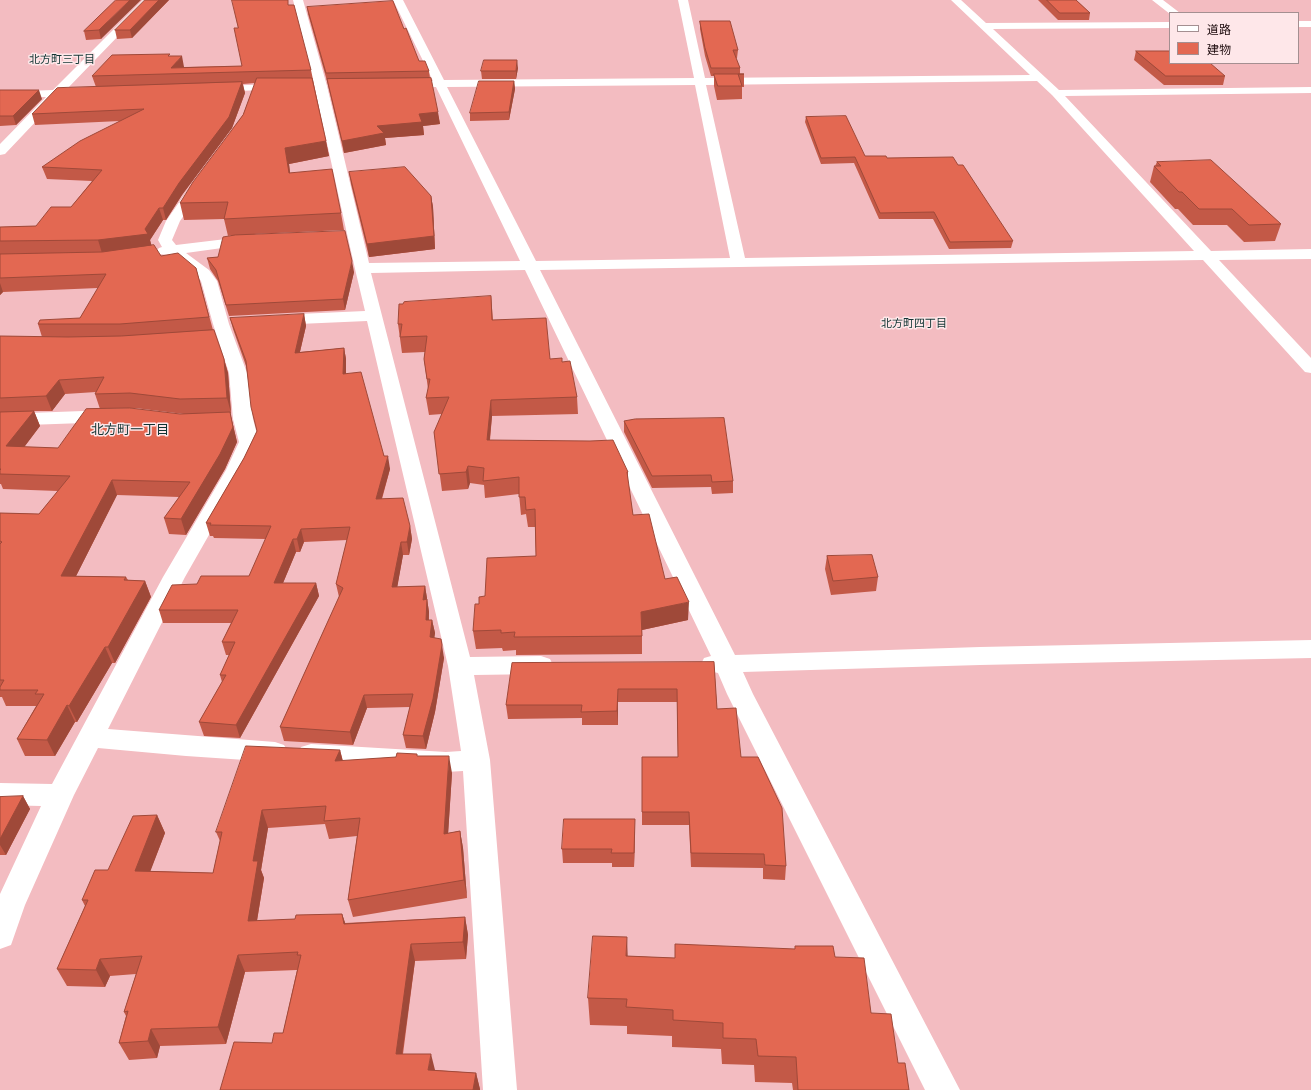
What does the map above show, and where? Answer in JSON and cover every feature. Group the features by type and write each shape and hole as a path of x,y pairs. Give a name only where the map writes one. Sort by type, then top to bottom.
{"street":[{"path":"0,137 137,0"},
{"path":"0,151 148,0"},
{"path":"298,0 321,86 346,235 362,268 460,666 476,760 500,1090"},
{"path":"398,0 727,664 740,694 943,1090"},
{"path":"683,0 738,262"},
{"path":"956,0 1056,93 1311,368"},
{"path":"1157,0 1174,12"},
{"path":"1299,24 1311,24"},
{"path":"985,26 1169,25"},
{"path":"415,84 1041,78"},
{"path":"198,90 291,87"},
{"path":"249,101 254,88"},
{"path":"1056,93 1311,90"},
{"path":"0,95 88,92"},
{"path":"0,935 10,905 60,795 174,576 236,470 249,442 236,419 238,373 222,330 209,281 203,274 171,249 165,240 173,221 204,176"},
{"path":"148,255 171,249 237,240 268,239"},
{"path":"362,268 1311,254"},
{"path":"264,321 374,316"},
{"path":"0,420 127,415"},
{"path":"688,664 1311,649"},
{"path":"460,666 563,665"},
{"path":"91,736 210,748 446,762 476,760"},
{"path":"0,794 60,795"}],"building":[{"path":"116,0 130,0 99,30 84,31"},
{"path":"145,0 159,0 130,30 115,30"},
{"path":"232,0 288,0 288,5 294,5 311,70 92,76 112,55 170,54 168,56 182,56 171,68 242,66 234,28 238,28"},
{"path":"1047,0 1076,0 1090,13 1060,13"},
{"path":"393,1 419,61 425,61 429,71 326,73 307,7"},
{"path":"700,21 730,21 738,50 733,50 740,68 711,68 705,48"},
{"path":"1136,51 1169,51 1169,64 1211,64 1225,76 1166,76"},
{"path":"484,60 517,60 516,71 481,71"},
{"path":"714,74 738,74 742,86 718,86"},
{"path":"257,78 312,78 326,141 285,148 289,173 332,169 341,213 224,219 228,202 180,203 193,182 243,115"},
{"path":"431,78 438,112 419,114 422,122 377,126 384,133 342,141 327,79"},
{"path":"479,81 514,81 509,112 470,113"},
{"path":"242,82 229,117 179,183 163,208 159,208 145,229 148,234 98,240 0,241 0,227 36,226 51,207 71,207 102,170 42,167 80,141 144,109 32,114 57,88"},
{"path":"0,90 39,90 13,116 0,116"},
{"path":"846,116 865,156 886,156 887,158 953,157 958,165 963,165 1013,241 950,242 934,212 880,213 855,157 821,158 806,117"},
{"path":"1211,160 1281,224 1249,225 1232,209 1199,209 1182,192 1179,192 1154,166 1161,166 1157,162"},
{"path":"405,167 431,196 434,236 367,244 349,172"},
{"path":"345,231 352,261 343,299 226,305 216,270 207,258 218,257 223,237 235,235"},
{"path":"154,245 161,256 178,253 196,268 209,317 120,324 38,324 40,320 80,318 106,274 0,278 0,254 102,252"},
{"path":"491,296 492,320 546,318 550,359 562,358 562,362 570,361 577,397 491,400 487,440 613,440 628,472 633,515 649,514 665,579 677,577 689,602 641,612 642,636 514,637 515,632 501,633 501,630 473,631 475,604 479,604 479,597 485,596 487,558 536,556 535,509 526,510 525,497 519,497 519,477 483,481 484,468 468,466 466,472 439,474 434,432 449,397 426,398 430,379 427,379 424,359 427,336 400,337 402,324 398,324 399,304 403,304 404,302"},
{"path":"304,314 295,353 344,348 343,374 361,372 384,456 388,456 376,499 403,498 410,526 407,542 401,542 392,587 425,586 423,600 427,599 426,620 432,620 430,637 441,639 442,645 433,699 423,736 403,735 413,694 364,695 350,732 280,727 343,588 336,584 350,527 301,529 297,539 293,539 274,583 316,583 236,725 199,722 226,675 220,675 235,642 222,642 238,610 159,610 172,585 197,584 201,576 249,576 271,526 210,525 211,523 206,523 244,458 257,431 251,407 246,361 230,318"},
{"path":"214,330 224,359 227,398 180,399 130,393 95,394 104,377 59,380 46,396 0,398 0,336 121,336"},
{"path":"130,408 180,414 230,412 233,427 220,454 181,519 164,518 190,482 112,480 61,576 126,577 124,580 145,581 108,647 105,647 69,706 67,705 47,740 17,739 44,694 35,694 38,690 0,690 4,680 0,680 0,544 2,542 0,541 0,513 39,514 70,476 0,474 0,412 34,411 6,446 58,448 86,409"},
{"path":"724,418 733,481 712,482 711,475 652,476 624,421 635,419"},
{"path":"872,555 878,577 833,581 827,556"},
{"path":"714,662 717,709 736,708 741,757 758,757 782,808 786,866 765,865 764,854 691,853 689,812 642,812 642,757 678,757 677,689 618,689 617,711 581,712 582,705 506,705 512,663"},
{"path":"246,746 340,750 335,761 396,757 397,753 417,754 417,756 449,756 444,834 460,831 464,880 348,900 360,818 324,821 326,806 262,810 253,861 258,861 248,921 295,919 296,915 342,914 344,924 465,917 463,942 411,944 396,1054 431,1054 428,1070 476,1073 473,1090 220,1090 234,1042 272,1043 274,1033 283,1033 301,955 297,955 298,952 238,955 218,1027 151,1029 148,1041 119,1043 128,1011 124,1012 142,956 100,959 96,970 57,969 88,900 82,900 95,870 108,870 133,816 157,815 135,871 213,873 222,832 216,832"},
{"path":"23,796 0,839 0,797"},
{"path":"564,819 635,819 634,853 611,853 612,849 562,849"},
{"path":"593,936 627,937 626,956 675,958 675,944 795,949 795,946 833,946 835,957 864,958 871,1013 891,1014 898,1063 905,1063 909,1090 798,1090 796,1057 758,1056 756,1039 723,1038 723,1023 673,1020 673,1010 626,1007 627,999 588,998"}],"district":[{"name":"北方町三丁目","path":"62,60"},
{"name":"北方町四丁目","path":"914,324"},
{"name":"北方町一丁目","path":"130,430"}]}
